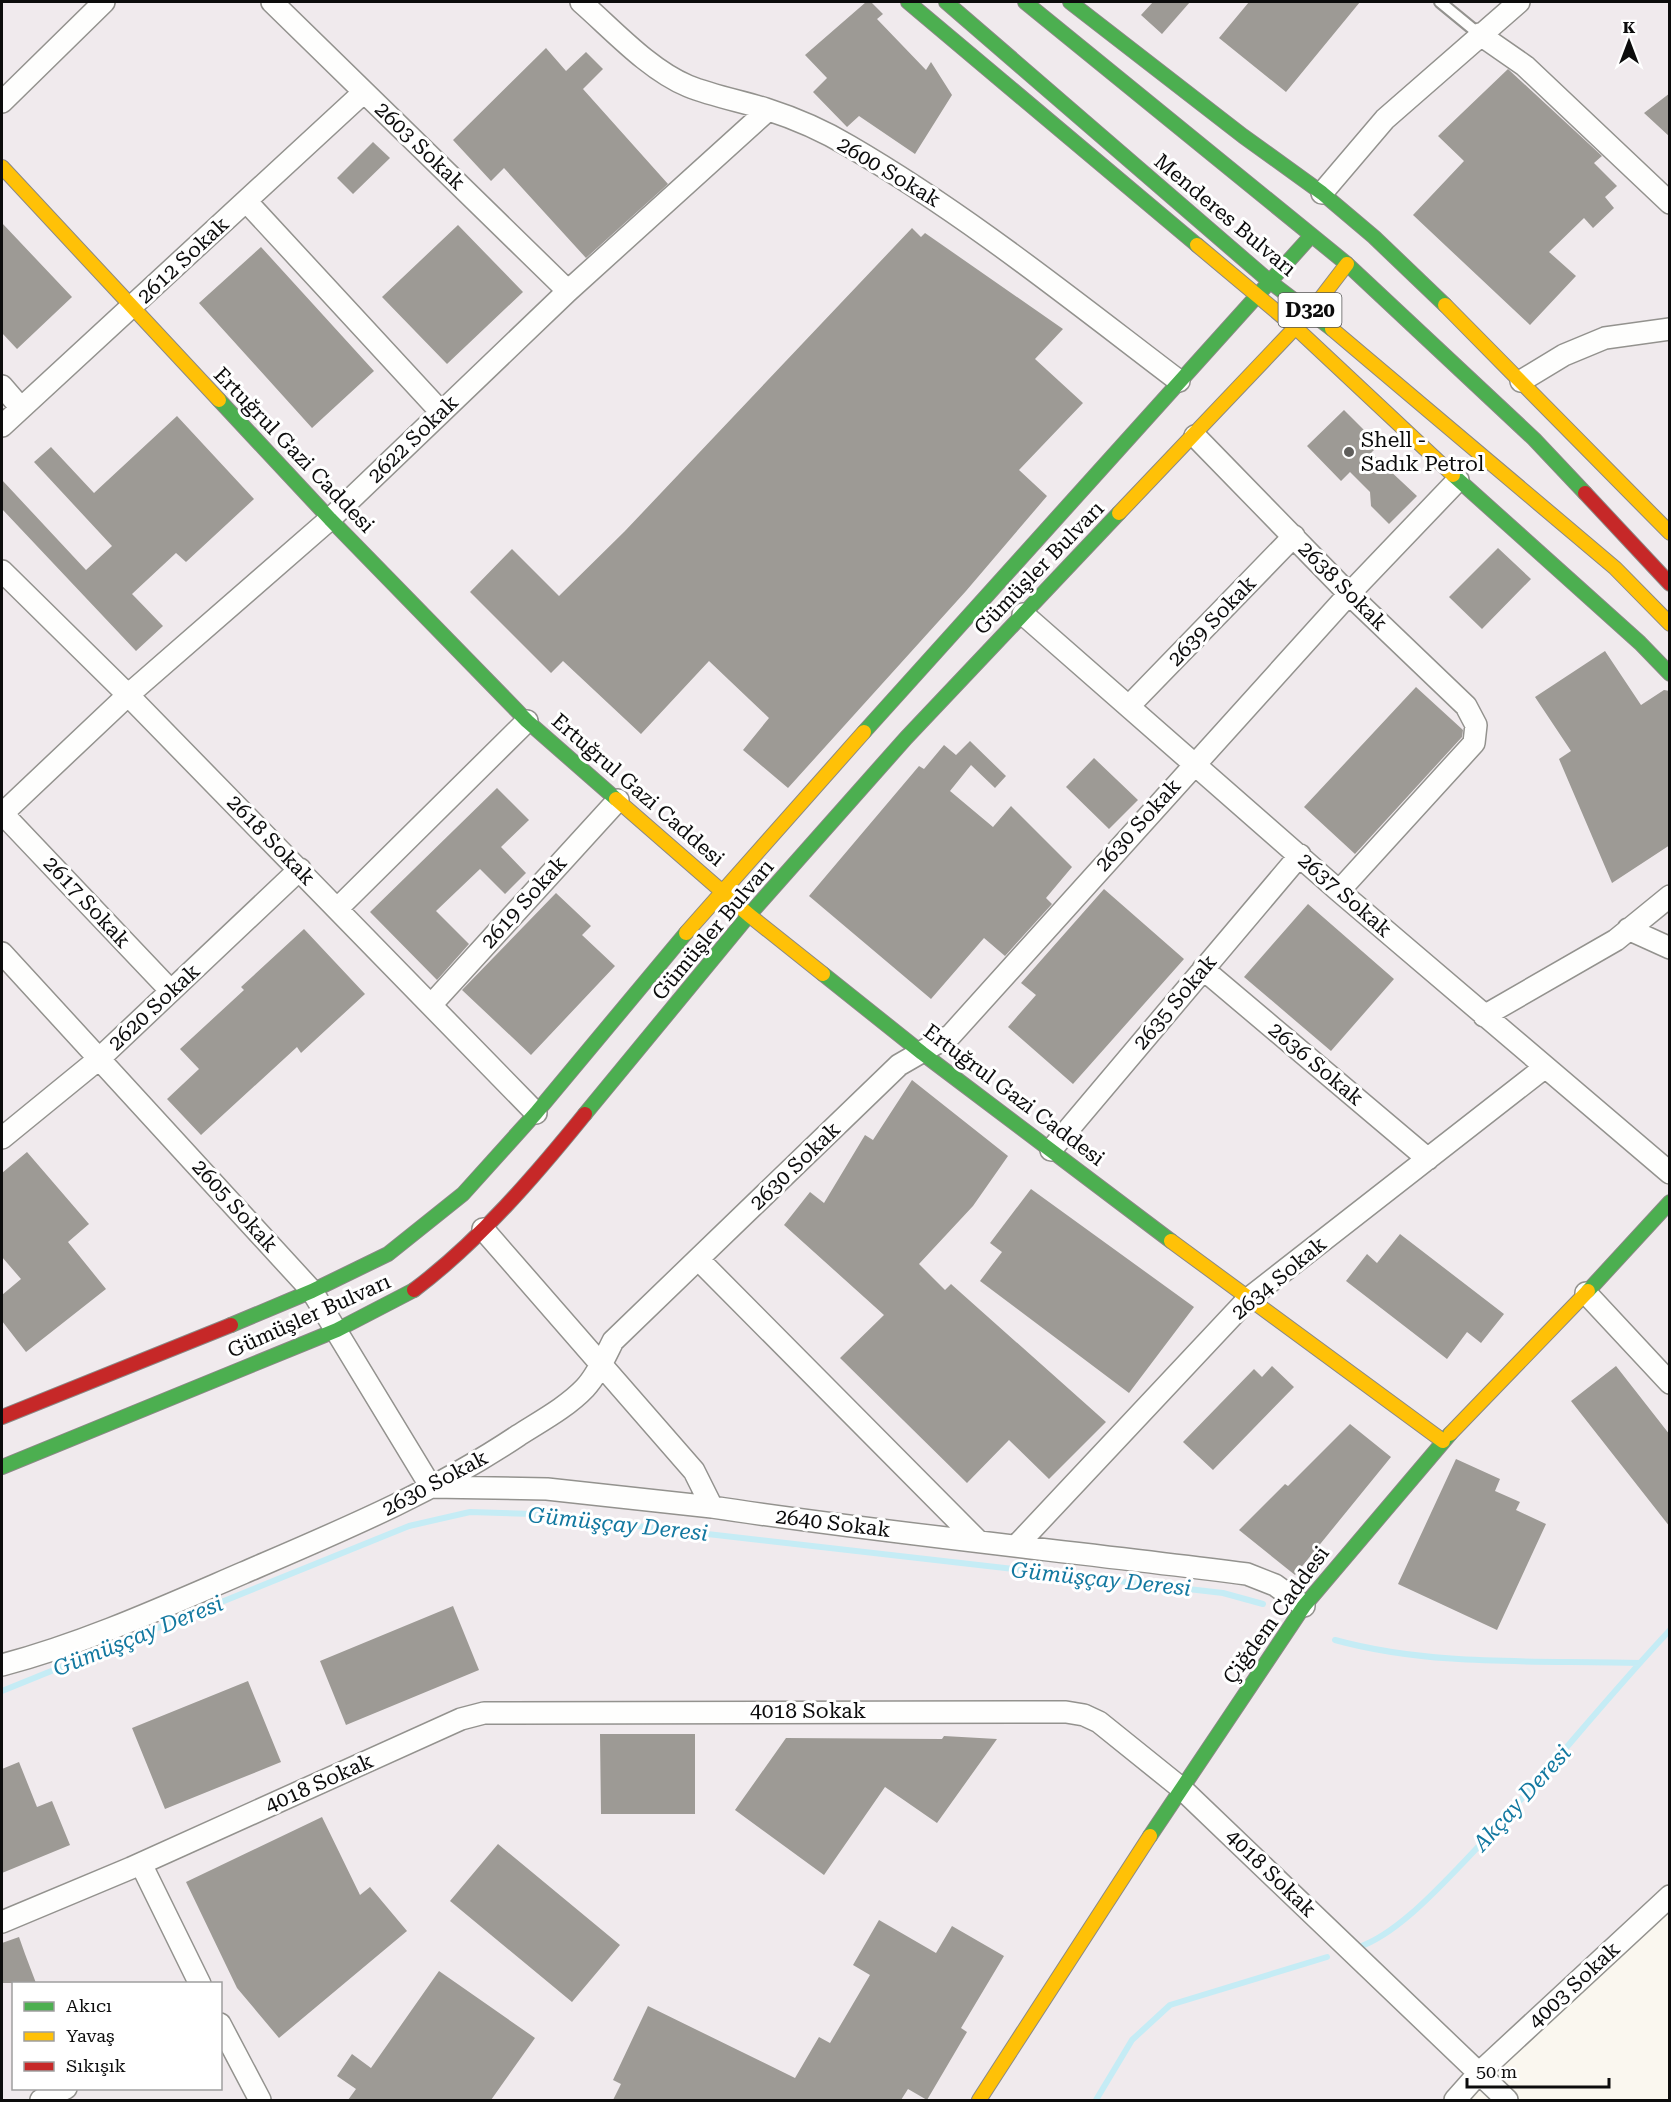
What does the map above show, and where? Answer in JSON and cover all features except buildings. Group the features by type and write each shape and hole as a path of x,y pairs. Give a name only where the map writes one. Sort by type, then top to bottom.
{"main road":[{"path":"908,2 1296,328 1458,480 1640,643 1670,674"},
{"name":"Menderes Bulvarı","path":"946,2 1269,281 1311,311 1615,568 1670,624"},
{"name":"Menderes Bulvarı","path":"1025,2 1347,264 1534,439 1670,584"},
{"path":"1074,3 1243,136 1322,193 1381,244 1521,381 1670,533"},
{"name":"Ertuğrul Gazi Caddesi","path":"2,167 131,309 330,519 527,721 749,915 922,1053 1248,1299 1443,1441"},
{"name":"Gümüşler Bulvarı","path":"2,1417 122,1371 312,1291 388,1254 463,1194 536,1113 722,890 1311,236"},
{"name":"Gümüşler Bulvarı","path":"2,1467 337,1330 410,1293 447,1265 541,1168 749,915 906,738 1296,328 1347,264"},
{"name":"Çiğdem Caddesi","path":"979,2100 1181,1788 1304,1606 1443,1441 1670,1202"}],"street":[{"path":"2,102 104,2"},
{"name":"2603 Sokak","path":"272,2 568,291"},
{"name":"2600 Sokak","path":"581,2 646,59 686,85 768,110 847,144 918,188 988,236 1179,381"},
{"path":"1322,193 1385,119 1479,34 1519,2"},
{"path":"1479,34 1525,66 1670,203"},
{"name":"2612 Sokak","path":"2,426 364,92"},
{"name":"2622 Sokak","path":"2,813 128,695 330,519 568,291 768,110"},
{"path":"246,201 441,412"},
{"path":"1521,381 1563,354 1605,338 1670,328"},
{"path":"2,386 21,408"},
{"name":"2638 Sokak","path":"1195,436 1349,594 1466,706 1476,725 1474,743 1339,891"},
{"name":"2630 Sokak","path":"2,1665 63,1648 146,1615 372,1517 491,1454 564,1405 585,1388 601,1366 613,1341 899,1065 951,1035 1194,763 1349,594 1458,480"},
{"name":"2639 Sokak","path":"1129,706 1294,536"},
{"name":"2618 Sokak","path":"2,571 300,869 536,1113"},
{"name":"2637 Sokak","path":"1023,614 1339,891 1670,1173"},
{"path":"338,908 527,721"},
{"name":"2619 Sokak","path":"431,1005 618,800"},
{"name":"2617 Sokak","path":"2,813 171,991"},
{"name":"2635 Sokak","path":"1051,1150 1300,855"},
{"name":"2620 Sokak","path":"2,1138 100,1058 300,869"},
{"path":"1484,1016 1616,940 1670,896"},
{"path":"1629,929 1670,948"},
{"name":"2605 Sokak","path":"2,953 312,1291 431,1487"},
{"name":"2636 Sokak","path":"1203,969 1428,1159"},
{"name":"2634 Sokak","path":"1018,1544 1248,1299 1544,1068"},
{"path":"483,1229 694,1471 712,1507"},
{"path":"698,1259 977,1540"},
{"path":"1586,1293 1670,1383"},
{"name":"2640 Sokak","path":"431,1487 548,1489 712,1507 817,1523 1018,1544 1247,1574 1275,1585 1304,1606"},
{"name":"4018 Sokak","path":"2,1922 141,1864 461,1719 508,1711 1066,1712 1084,1715 1099,1722 1181,1788 1507,2100"},
{"path":"141,1864 200,1982"},
{"name":"4003 Sokak","path":"1455,2100 1479,2073 1670,1896"},
{"path":"222,2028 260,2100"},
{"path":"41,2100 62,2090"}],"lane":[{"path":"1440,2 1479,34"}],"shaded area":[{"path":"2,2 1669,2 1669,1886 1460,2100 2,2100"}],"waterway":[{"name":"Gümüşçay Deresi","path":"2,1691 409,1526 470,1512 533,1514 1223,1593 1263,1604"},
{"name":"Akçay Deresi","path":"1359,1947 1399,1924 1448,1879 1512,1810 1670,1630"},
{"name":"Gümüşçay Deresi","path":"1335,1640 1372,1649 1448,1658 1525,1662 1640,1663"},
{"name":"Akçay Deresi","path":"1096,2100 1132,2040 1170,2005 1327,1957"}],"traffic: fast":[{"path":"908,2 1197,245"},
{"path":"946,2 1269,281 1332,329"},
{"path":"1025,2 1347,264 1534,439 1585,493"},
{"path":"1070,2 1243,136 1322,193 1374,237 1445,305"},
{"path":"864,732 1311,236"},
{"path":"219,400 330,519 527,721 616,799"},
{"path":"1453,475 1640,643 1670,674"},
{"path":"585,1114 749,915 906,738 1119,513"},
{"path":"231,1325 312,1291 388,1254 463,1194 536,1113 686,933"},
{"path":"823,974 922,1053 1171,1241"},
{"path":"1588,1291 1670,1202"},
{"path":"2,1467 337,1330 414,1290"},
{"path":"1150,1836 1304,1606 1450,1434"}],"traffic: slow":[{"path":"2,167 219,400"},
{"path":"1197,245 1296,328 1453,475"},
{"path":"1119,513 1311,311 1347,264"},
{"path":"1445,305 1670,533"},
{"path":"1332,329 1615,568 1670,624"},
{"path":"686,933 864,732"},
{"path":"616,799 749,915 823,974"},
{"path":"1171,1241 1443,1441"},
{"path":"1450,1434 1588,1291"},
{"path":"979,2100 1150,1836"}],"traffic: jam":[{"path":"1585,493 1670,584"},
{"path":"414,1290 461,1251 505,1207 585,1114"},
{"path":"2,1417 231,1325"}],"place":[{"name":"Shell - Sadık Petrol","path":"1349,452"}]}
